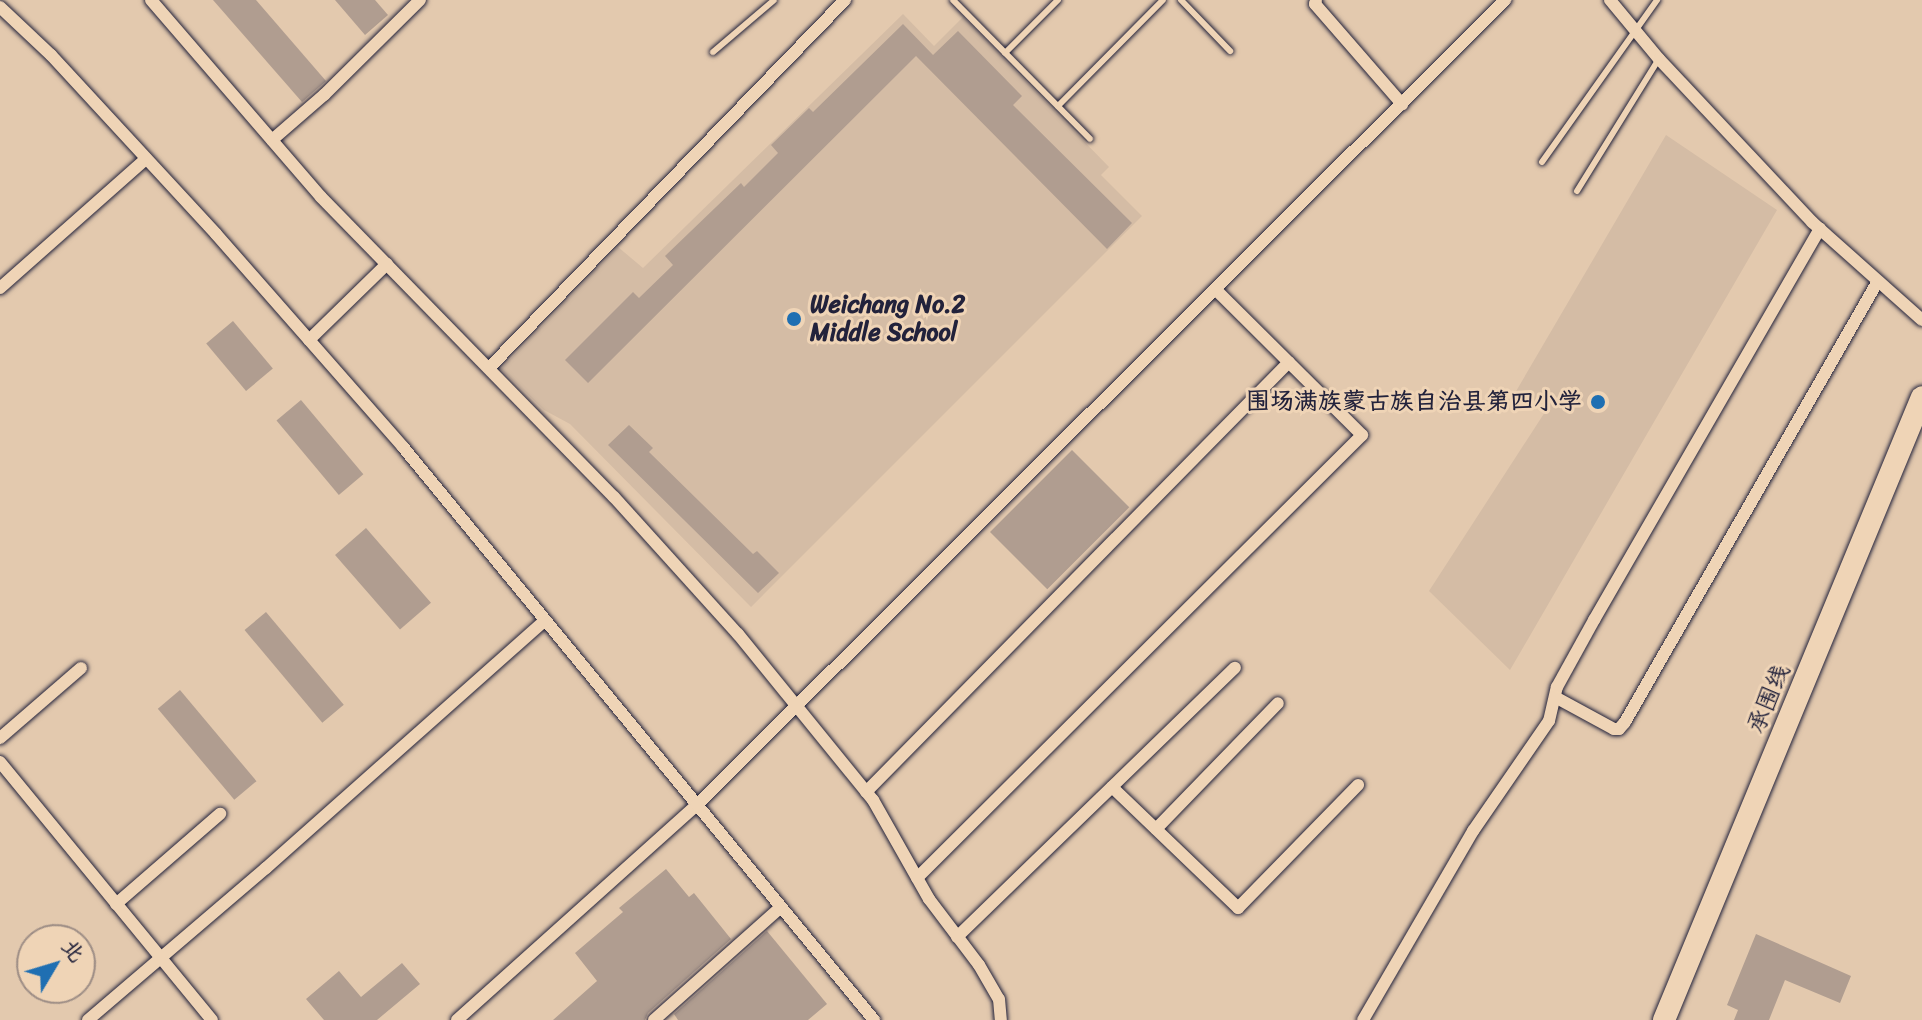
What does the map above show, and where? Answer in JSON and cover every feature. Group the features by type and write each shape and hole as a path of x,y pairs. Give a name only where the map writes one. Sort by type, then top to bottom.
{"highway":[{"name":"承围线","path":"1664,1020 1922,397"}],"street":[{"path":"151,0 272,140 387,264 614,497 728,623 866,792 917,878 999,999 1001,1020"},
{"path":"272,140 324,95 420,0"},
{"path":"489,368 845,0"},
{"path":"1316,0 1315,4 1402,104"},
{"path":"457,1020 697,805 1505,0"},
{"path":"1610,0 1659,59 1820,229 1922,320"},
{"path":"0,7 51,55 403,447 874,1020"},
{"path":"0,288 146,159"},
{"path":"1363,1020 1473,831 1549,721 1555,697 1594,620 1820,229"},
{"path":"309,340 387,264"},
{"path":"1555,697 1619,729 1878,281"},
{"path":"917,878 1362,435 1216,290"},
{"path":"866,792 1289,362"},
{"path":"88,1020 545,620"},
{"path":"0,738 81,668"},
{"path":"957,937 1235,668"},
{"path":"1156,829 1278,703"},
{"path":"0,762 212,1020"},
{"path":"1112,787 1238,908 1358,785"},
{"path":"116,904 220,814"},
{"path":"654,1020 781,907"}],"lane":[{"path":"713,52 774,0"},
{"path":"954,0 1090,139"},
{"path":"1005,53 1058,0"},
{"path":"1058,106 1163,0"},
{"path":"1181,0 1230,51"},
{"path":"1542,162 1657,0"},
{"path":"1577,191 1659,59"}],"shaded area":[{"name":"Weichang No.2 Middle School","path":"903,14 934,46 963,17 1109,167 1101,175 1142,216 751,607 570,424 544,410 501,369 618,247 643,268"},
{"name":"围场满族蒙古族自治县第四小学","path":"1666,135 1777,210 1510,670 1429,591 1545,412 1515,393"}],"building":[{"path":"213,0 256,0 326,81 302,102"},
{"path":"335,0 375,0 388,15 365,35"},
{"path":"903,24 933,55 958,31 1022,96 1013,105 1132,223 1107,249 916,56 588,383 565,360 633,292 639,298 673,265 665,256 741,183 744,187 778,153 771,145 809,108 813,112"},
{"path":"233,321 273,368 246,391 206,343"},
{"path":"301,400 363,474 339,495 276,421"},
{"path":"629,425 653,448 649,452 753,554 757,551 779,573 758,593 608,445"},
{"path":"1072,450 1129,507 1047,589 990,532"},
{"path":"366,528 431,603 400,630 335,555"},
{"path":"266,612 344,705 322,723 245,630"},
{"path":"180,690 256,781 234,800 158,709"},
{"path":"666,869 689,897 694,893 731,939 648,1013 645,1020 553,1020 597,981 575,953 623,912 619,908"},
{"path":"767,931 827,1004 808,1020 678,1020 674,1014"},
{"path":"1756,934 1851,976 1840,1003 1785,980 1769,1020 1734,1020 1738,1010 1727,1005"},
{"path":"402,963 420,984 377,1020 324,1020 306,999 339,971 361,997"}],"place":[{"name":"Weichang No.2 Middle School","path":"794,319"},
{"name":"围场满族蒙古族自治县第四小学","path":"1598,402"}]}
